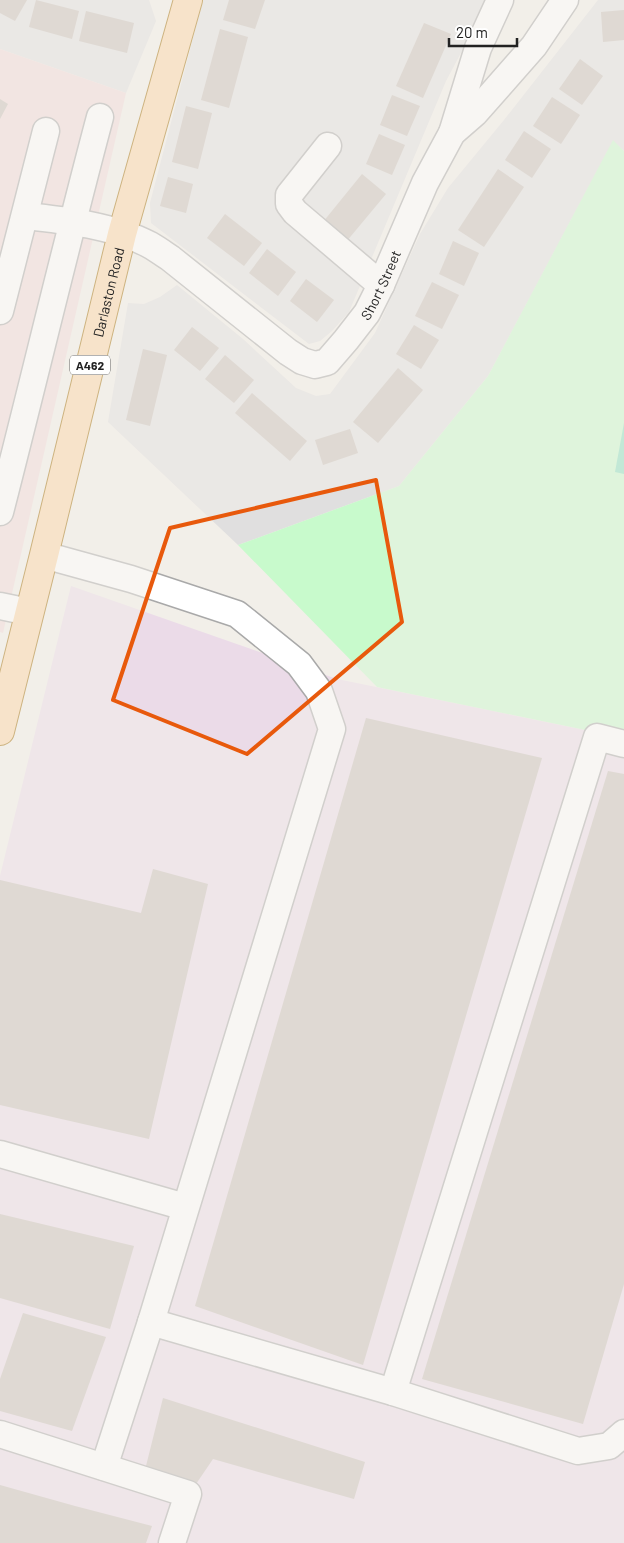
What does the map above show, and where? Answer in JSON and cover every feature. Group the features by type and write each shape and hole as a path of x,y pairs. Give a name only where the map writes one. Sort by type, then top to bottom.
{"main road":[{"name":"Darlaston Road","path":"0,731 122,234 188,0"}],"street":[{"path":"452,134 478,48 500,0"},
{"name":"Short Street","path":"25,216 72,222 122,234 150,245 170,258 288,352 302,361 315,365 327,362 367,313 382,285 425,183 452,134 475,113 534,46 565,0"},
{"path":"0,512 100,117"},
{"path":"0,311 46,131"},
{"path":"328,146 289,195 289,204 295,212 382,285"},
{"path":"44,556 131,579 237,614 299,664 319,691 332,729 104,1467"},
{"path":"0,606 29,612"},
{"path":"393,1392 597,736 624,744"},
{"path":"0,1154 185,1207"},
{"path":"150,1322 393,1392 578,1451 609,1446 624,1432"},
{"path":"0,1434 188,1494 172,1543"}],"highlighted area":[{"path":"376,480 402,622 247,754 113,700 170,528"}],"shaded area":[{"path":"0,0 149,0 156,21 126,93 0,49"},
{"path":"203,0 489,0 446,81 349,312 320,341 309,344 151,223 150,203"},
{"path":"598,0 624,0 624,151 613,141 488,376 399,486 238,545 108,422 128,303 144,304 160,297 177,285 243,339 296,388 316,396 330,394 375,333 420,234 448,188"},
{"path":"0,49 126,93 3,633 0,632"},
{"path":"71,586 337,679 624,738 624,1543 0,1543 0,876"}],"green space":[{"path":"613,140 624,151 624,738 377,687 238,545 399,486 488,376"},
{"path":"624,423 624,474 615,472"}],"building":[{"path":"0,0 27,0 15,21 0,13"},
{"path":"36,0 79,11 72,39 29,27"},
{"path":"229,0 265,0 255,29 223,20"},
{"path":"624,10 624,40 603,42 601,12"},
{"path":"86,11 134,23 127,53 79,41"},
{"path":"424,23 451,34 423,98 396,86"},
{"path":"220,29 248,37 229,108 201,100"},
{"path":"580,59 603,76 582,105 559,89"},
{"path":"392,95 420,106 407,136 380,125"},
{"path":"552,97 580,115 561,144 533,126"},
{"path":"0,99 8,104 0,119"},
{"path":"186,106 212,113 198,169 172,162"},
{"path":"524,131 551,149 532,178 505,160"},
{"path":"379,134 405,145 392,175 366,164"},
{"path":"498,169 524,187 484,247 458,230"},
{"path":"362,174 386,194 346,242 323,222"},
{"path":"168,177 193,184 186,213 160,206"},
{"path":"225,214 262,243 244,266 207,238"},
{"path":"453,241 479,253 464,286 439,274"},
{"path":"267,249 296,272 278,296 249,273"},
{"path":"306,279 334,300 317,322 290,301"},
{"path":"432,282 459,295 442,329 415,316"},
{"path":"414,325 439,340 421,369 396,354"},
{"path":"192,327 219,348 200,371 174,350"},
{"path":"143,349 167,355 150,426 126,420"},
{"path":"225,355 254,380 234,403 205,379"},
{"path":"398,368 423,390 378,443 353,422"},
{"path":"252,393 307,441 290,461 235,413"},
{"path":"350,429 358,453 323,465 315,440"},
{"path":"366,718 542,758 363,1365 195,1306"},
{"path":"608,771 624,774 624,1284 583,1424 422,1379"},
{"path":"153,869 208,884 149,1139 0,1105 0,880 141,913"},
{"path":"0,1214 134,1246 110,1329 0,1298"},
{"path":"23,1313 106,1337 72,1431 0,1411 0,1379"},
{"path":"163,1398 365,1462 354,1499 213,1459 196,1484 144,1474"},
{"path":"0,1485 152,1526 146,1543 0,1543"}]}
